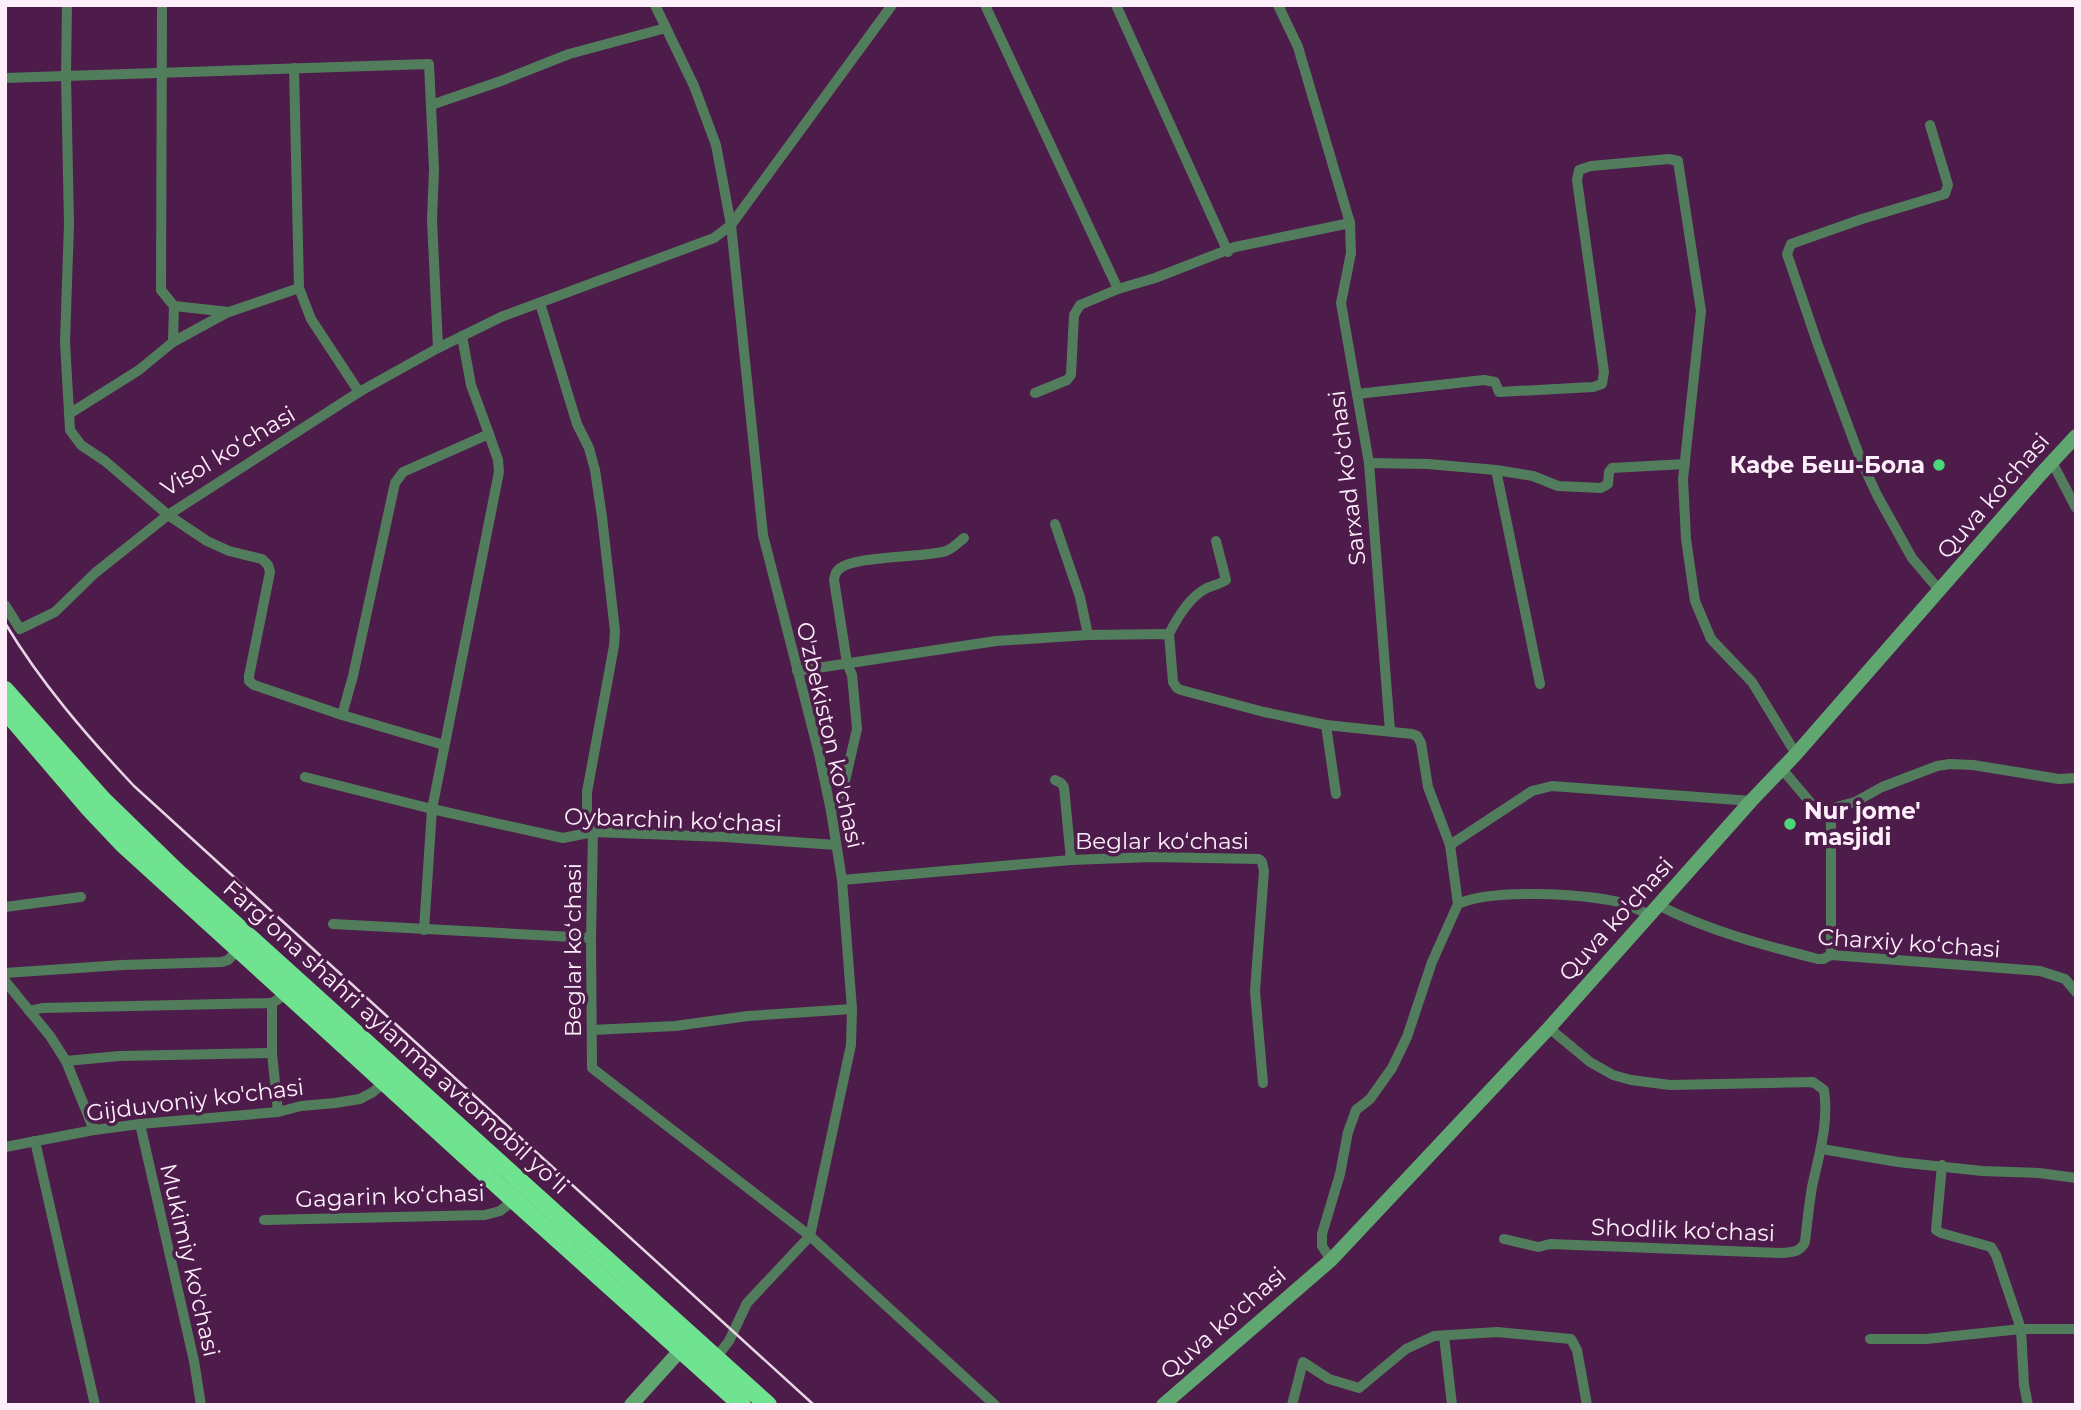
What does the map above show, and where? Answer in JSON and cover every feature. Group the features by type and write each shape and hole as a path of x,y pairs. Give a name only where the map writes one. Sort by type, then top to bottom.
{"highway":[{"name":"Fargʻona shahri aylanma avtomobil yoʻli","path":"5,690 103,800 177,872 687,1344 742,1405"},
{"name":"Fargʻona shahri aylanma avtomobil yoʻli","path":"5,710 105,826 514,1200 630,1303 687,1344 716,1358 768,1405"}],"main road":[{"name":"Quva ko'chasi","path":"1163,1405 1331,1260 1549,1028 1796,754 2076,436"},
{"path":"631,1405 687,1344"}],"street":[{"name":"Visol koʻchasi","path":"67,5 69,224 65,342 70,430 81,445 105,461 168,515 359,392 438,348 501,317 693,247 714,238 731,225"},
{"path":"162,5 161,290 174,306 173,342"},
{"name":"O'zbekiston ko'chasi","path":"655,5 694,86 716,145 731,225 761,524 820,754 842,880 852,1009 851,1045 810,1236"},
{"path":"731,225 892,5"},
{"path":"985,5 1118,289"},
{"path":"1116,5 1228,252"},
{"name":"Sarxad koʻchasi","path":"1278,5 1298,47 1350,223 1351,253 1341,303 1369,463 1390,731"},
{"path":"431,105 569,54 666,27"},
{"path":"5,78 429,64 433,169 432,232 438,348"},
{"path":"294,68 299,288 311,319 359,392"},
{"path":"1930,125 1948,186 1945,194 1791,244 1787,254 1862,463 1912,558 1940,591"},
{"path":"1357,394 1484,380 1495,382 1499,391 1594,387 1602,384 1604,372 1577,180 1580,170 1591,166 1669,159 1678,161 1701,311 1684,479 1686,539 1695,601 1711,639 1752,682 1796,754"},
{"path":"1035,393 1067,380 1070,375 1076,309 1080,305 1236,247 1350,223"},
{"path":"69,414 139,370 173,342 229,312 299,288"},
{"name":"Beglar koʻchasi","path":"540,303 577,424 589,448 595,470 615,631 587,792 587,813 593,832 592,1068 810,1236"},
{"path":"174,306 229,312"},
{"path":"424,930 432,809 499,472 498,460 471,385 462,336"},
{"path":"342,715 353,676 394,483 403,472 489,434"},
{"path":"2052,462 2076,508"},
{"path":"1369,463 1428,464 1496,470 1533,476 1558,486 1601,488 1608,484 1612,468 1685,464"},
{"path":"1496,470 1540,684"},
{"path":"5,605 20,629 55,612 95,573 168,515 207,541 229,551 262,559 268,565 270,572 249,677 254,685 342,715 444,745"},
{"path":"1055,524 1080,597 1088,635"},
{"path":"831,811 842,794 857,729 852,675 846,663 834,580 838,570 853,564 904,555 948,551 964,538"},
{"path":"1216,541 1226,580 1205,589 1194,598 1176,619 1169,634 1173,682 1177,688 1264,712 1326,725 1412,734 1419,740 1428,787 1450,845 1458,904 1432,962 1407,1037 1392,1068 1370,1099 1356,1110 1352,1121 1322,1234 1322,1245 1331,1260"},
{"path":"797,671 996,642 1088,635 1169,634"},
{"path":"1326,725 1336,794"},
{"path":"1782,769 1815,808 1821,811 1855,802 1882,787 1937,766 1950,764 2046,777 2076,778"},
{"name":"Oybarchin koʻchasi","path":"305,777 563,838 593,832 836,845"},
{"path":"1055,780 1064,787 1071,860"},
{"path":"1450,845 1541,787 1751,801"},
{"path":"1831,810 1831,955"},
{"name":"Beglar koʻchasi","path":"842,880 1071,860 1151,857 1259,859 1264,871 1255,991 1263,1083"},
{"name":"Charxiy koʻchasi","path":"1458,904 1488,897 1546,894 1621,902 1685,918 1737,938 1818,959 1831,955 2040,971 2065,979 2076,992"},
{"path":"5,907 81,897"},
{"path":"333,924 591,938"},
{"path":"5,973 222,962 228,960 240,948"},
{"path":"5,981 50,1036 66,1061 94,1130"},
{"path":"29,1011 41,1008 272,1003 288,993"},
{"path":"272,1003 272,1054 278,1112"},
{"path":"592,1030 675,1026 748,1016 852,1009"},
{"name":"Shodlik koʻchasi","path":"1504,1239 1538,1247 1550,1244 1783,1253 1796,1252 1805,1242 1812,1189 1822,1149 1826,1105 1824,1090 1813,1082 1670,1085 1630,1080 1613,1075 1590,1062 1549,1028"},
{"path":"66,1061 119,1056 272,1054"},
{"name":"Gijduvoniy ko'chasi","path":"5,1147 94,1130 278,1112 302,1106 360,1099 385,1082"},
{"name":"Mukimiy ko'chasi","path":"140,1124 188,1335 201,1405"},
{"path":"35,1141 95,1405"},
{"path":"1822,1149 1898,1162 2076,1178"},
{"path":"1942,1166 1936,1230 1991,1247 1993,1250 2021,1329 2024,1385 2028,1405"},
{"name":"Gagarin koʻchasi","path":"264,1220 485,1215 500,1211 514,1200"},
{"path":"716,1358 729,1341 747,1303 810,1236 995,1405"},
{"path":"1870,1339 1926,1339 2021,1329 2076,1329"},
{"path":"1293,1405 1303,1362 1329,1378 1359,1388 1406,1349 1434,1336 1497,1332 1571,1339 1577,1350 1587,1405"},
{"path":"1444,1336 1452,1405"}],"railway":[{"path":"5,623 65,708 134,786 814,1405"}],"place":[{"name":"Кафе Беш-Бола","path":"1939,465"},
{"name":"Nur jome' masjidi","path":"1790,824"}]}
